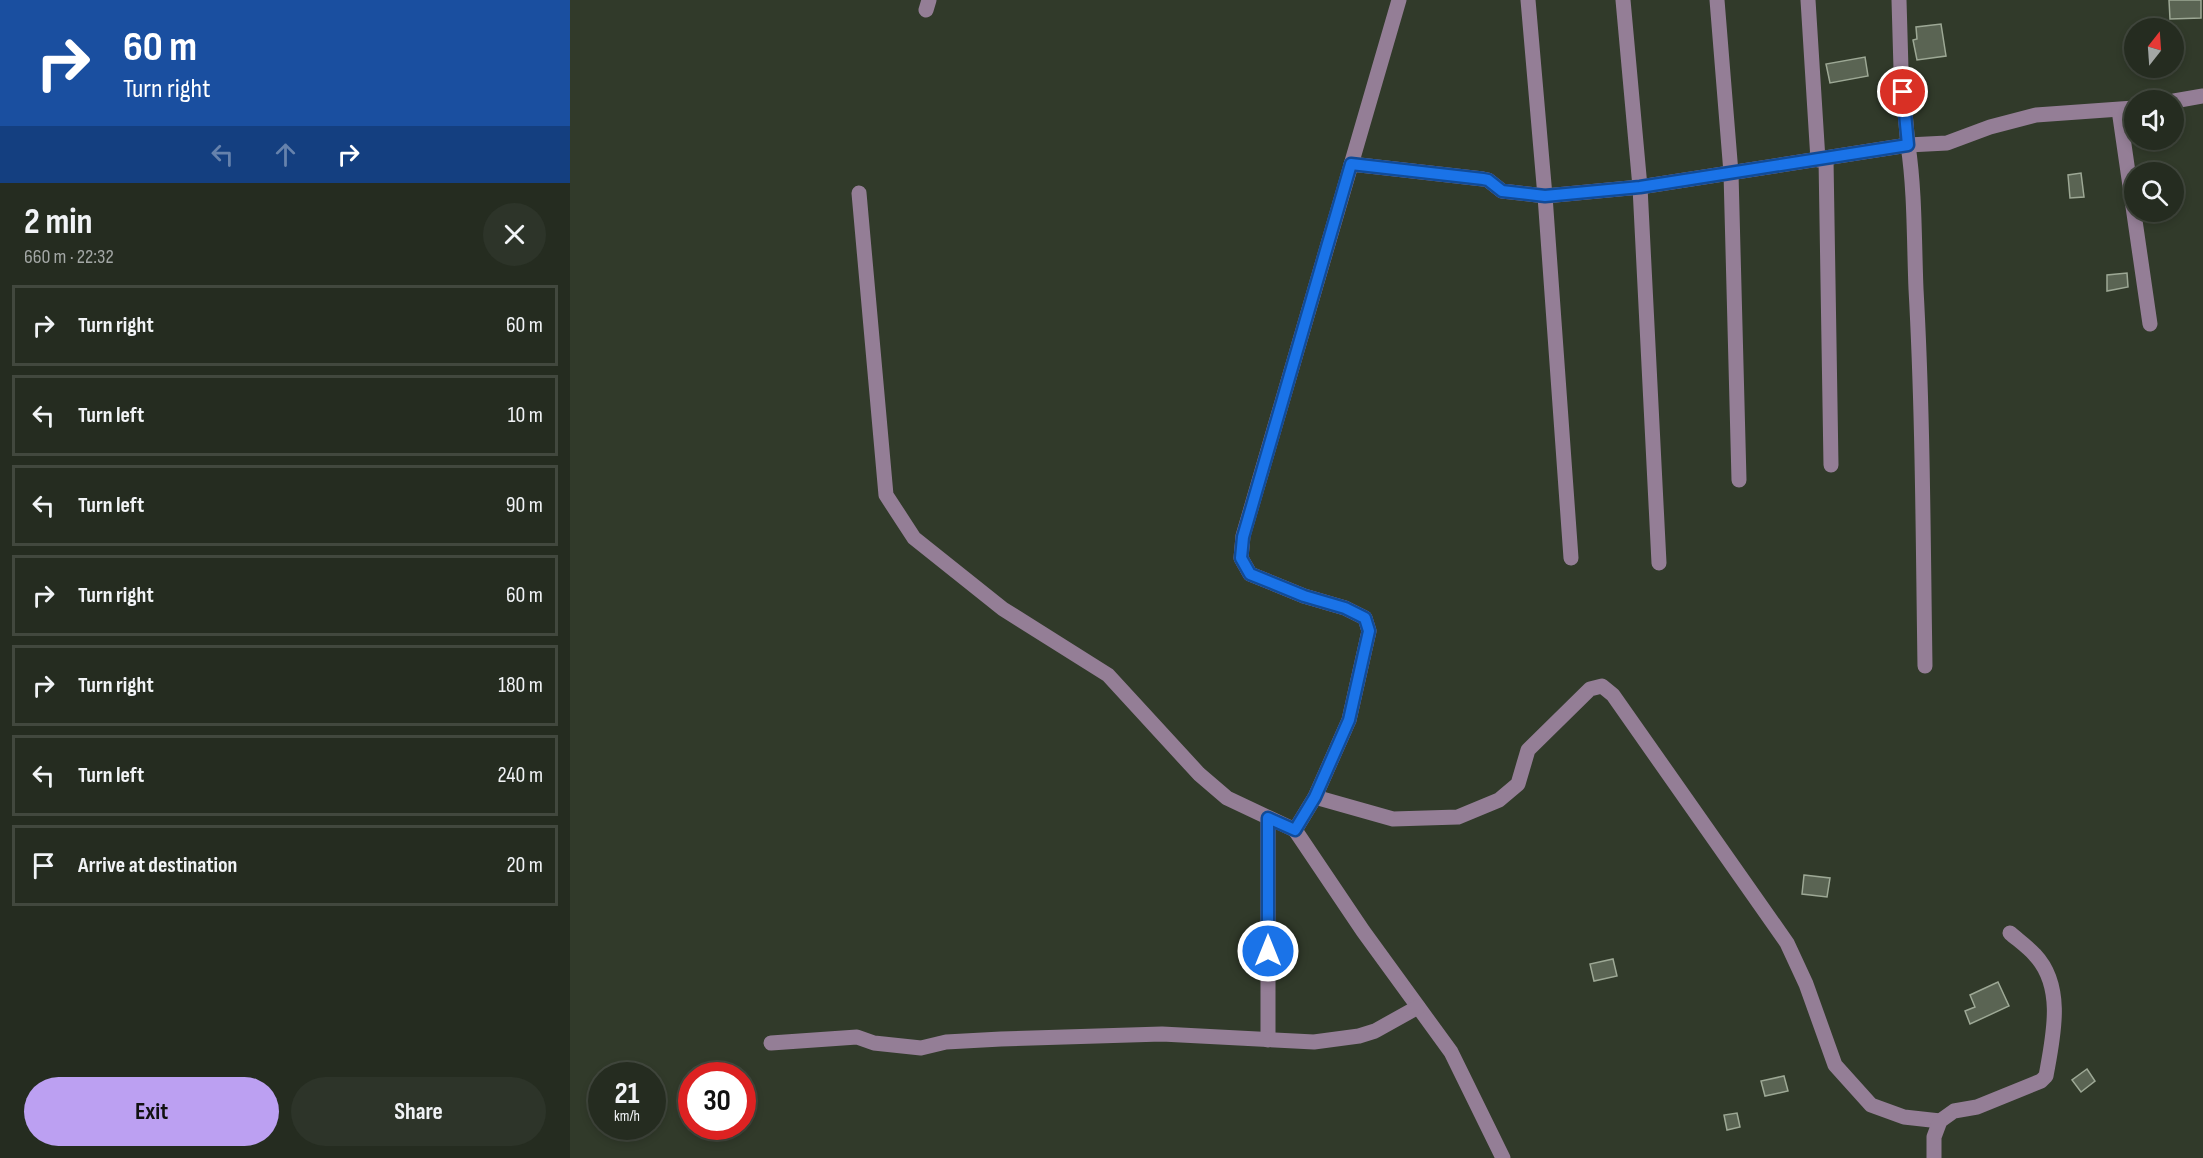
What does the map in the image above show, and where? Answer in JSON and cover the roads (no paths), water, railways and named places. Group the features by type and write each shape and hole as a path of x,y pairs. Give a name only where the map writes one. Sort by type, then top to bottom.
{"street":[{"path":"1295,830 1315,797 1349,720 1369,631 1365,618 1345,608 1304,596 1250,574 1241,558 1243,537 1399,0"},
{"path":"1528,0 1545,196 1571,558"},
{"path":"1623,0 1640,187 1659,563"},
{"path":"1717,0 1731,173 1739,480"},
{"path":"1808,0 1822,159 1831,465"},
{"path":"1899,0 1901,69 1913,180 1912,211 1922,396 1925,666"},
{"path":"2184,99 2203,96"},
{"path":"1351,164 1483,179 1488,180 1502,191 1545,196 1640,187 1908,145 1947,142 1990,127 2036,115 2124,109"},
{"path":"2131,150 2150,324"},
{"path":"859,193 886,495 914,538 1003,609 1108,675 1198,774 1227,798 1295,830 1363,931 1451,1052 1503,1158"},
{"path":"1315,797 1393,819 1458,817 1499,800 1518,784 1528,750 1590,688 1602,686 1613,695 1786,943 1806,984 1835,1065 1871,1105 1904,1117 1940,1121"},
{"path":"1268,818 1268,1040"},
{"path":"1934,1158 1934,1137 1940,1121 1954,1111 1977,1107 2041,1081 2046,1076 2055,995 2047,974 2036,956 2010,933"},
{"path":"771,1043 857,1037 874,1043 921,1048 946,1042 1162,1034 1314,1042 1359,1036 1390,1023 1418,1007"}]}
